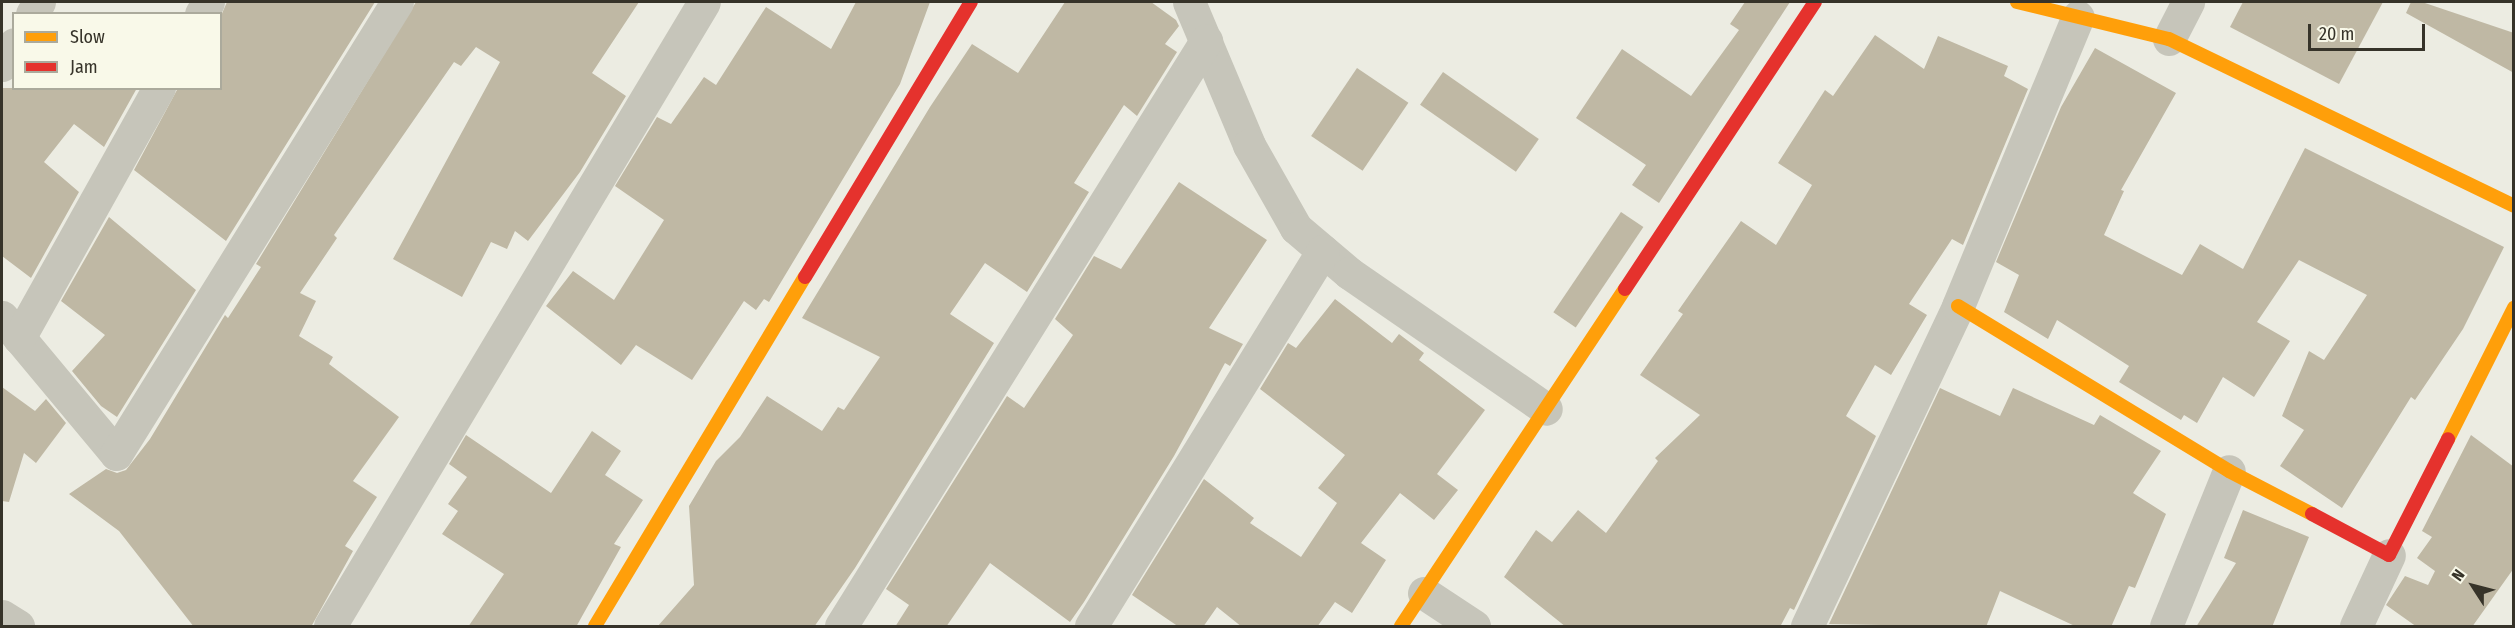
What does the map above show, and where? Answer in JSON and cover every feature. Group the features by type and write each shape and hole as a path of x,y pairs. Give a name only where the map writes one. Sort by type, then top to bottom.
{"street":[{"path":"158,90 10,327 116,454 397,2"},
{"path":"330,627 704,2"},
{"path":"595,627 971,2"},
{"path":"1189,2 1249,145 1296,228 1323,251 1546,409"},
{"path":"1401,627 1815,2"},
{"path":"2017,2 2169,39 2514,206"},
{"path":"2169,39 2188,2"},
{"path":"1807,627 1958,306 2078,16"},
{"path":"841,627 1206,41"},
{"path":"2,65 12,48"},
{"path":"1091,627 1323,251"},
{"path":"1958,306 2229,471 2389,555"},
{"path":"2356,627 2389,555 2514,308"},
{"path":"2166,627 2229,471"},
{"path":"1424,593 1474,627"},
{"path":"2,616 18,627"}],"building":[{"path":"227,2 375,2 226,241 134,170 177,90 222,90 222,13"},
{"path":"416,2 639,2 592,73 626,96 580,172 528,241 515,231 507,249 491,242 462,297 393,259 500,62 476,47 461,66 454,62 334,235 337,238 300,293 316,301 299,336 333,357 329,364 399,417 353,481 377,497 345,546 353,551 311,627 194,627 119,531 69,494 106,469 117,473 126,470 150,439 225,315 228,318 261,267 256,264"},
{"path":"856,2 930,2 900,84 769,302 764,299 756,310 744,301 692,380 636,345 621,365 546,306 573,271 614,300 664,220 615,186 657,117 671,124 704,77 716,85 766,7 831,49"},
{"path":"1065,2 1151,2 1176,20 1179,26 1165,44 1177,52 1137,116 1124,105 1074,183 1089,192 1027,292 985,263 950,314 994,343 855,568 814,627 657,627 694,585 689,506 716,461 740,437 767,396 822,431 838,407 844,410 880,357 802,318 930,107 972,44 1018,73"},
{"path":"1745,2 1790,2 1659,203 1632,185 1646,165 1576,118 1622,49 1691,96 1739,30 1730,24"},
{"path":"2243,2 2383,2 2339,84 2230,27"},
{"path":"2411,2 2422,2 2514,33 2514,73 2406,13"},
{"path":"1875,35 1924,69 1938,36 2008,66 2004,76 2028,89 1963,245 1952,239 1909,304 1927,315 1891,375 1875,365 1846,416 1876,436 1794,610 1790,608 1780,627 1566,627 1504,577 1536,530 1552,542 1578,510 1606,533 1658,461 1655,458 1700,415 1640,375 1683,314 1678,311 1741,221 1776,245 1812,185 1778,163 1825,90 1833,96"},
{"path":"2095,48 2176,93 2121,190 2124,191 2104,235 2182,275 2200,244 2243,269 2305,148 2504,247 2463,329 2415,400 2411,397 2342,508 2280,466 2304,430 2282,416 2309,351 2324,360 2367,295 2299,260 2257,322 2290,341 2254,397 2223,377 2197,423 2184,415 2181,420 2119,382 2129,366 2057,320 2048,339 2004,312 2019,275 1996,262 2061,107"},
{"path":"1357,68 1408,103 1363,171 1311,136"},
{"path":"1443,72 1539,139 1516,172 1420,105"},
{"path":"2,88 12,88 12,90 136,90 104,147 74,124 44,162 79,192 31,278 2,256"},
{"path":"1179,182 1267,240 1209,328 1243,344 1230,366 1225,363 1174,456 1084,602 1070,622 990,563 946,627 895,627 909,605 886,589 1007,396 1024,408 1073,335 1055,319 1094,256 1121,269"},
{"path":"1621,212 1643,227 1576,327 1553,312"},
{"path":"109,217 196,290 117,417 101,406 72,371 105,335 61,301"},
{"path":"1335,299 1392,343 1399,334 1424,353 1419,360 1485,410 1437,474 1458,490 1434,520 1400,493 1361,543 1386,560 1352,613 1335,602 1317,627 1242,627 1217,607 1203,627 1179,627 1132,595 1204,479 1254,518 1250,523 1301,557 1337,503 1318,488 1345,455 1260,389 1288,343 1296,348"},
{"path":"2,387 35,411 46,399 66,423 36,463 24,453 9,502 2,501"},
{"path":"1940,388 2000,416 2013,388 2094,425 2100,415 2161,451 2133,493 2166,514 2135,588 2129,586 2111,627 2077,627 2000,591 1986,627 1829,624"},
{"path":"592,431 621,451 605,475 643,500 614,544 621,547 576,627 468,627 504,574 442,534 458,511 448,504 467,477 449,464 466,435 551,493"},
{"path":"2471,435 2514,467 2514,568 2472,627 2417,627 2386,605 2405,576 2428,585 2435,571 2417,558 2432,537 2422,531"},
{"path":"2243,510 2309,537 2272,627 2196,627 2236,563 2224,558"}],"traffic: slow":[{"path":"2017,2 2169,39 2514,206"},
{"path":"595,626 805,277"},
{"path":"1401,626 1625,289"},
{"path":"1958,306 2229,471 2312,514"},
{"path":"2448,439 2514,308"}],"traffic: jam":[{"path":"805,277 971,2"},
{"path":"1625,289 1815,2"},
{"path":"2312,514 2389,555 2448,439"}]}
